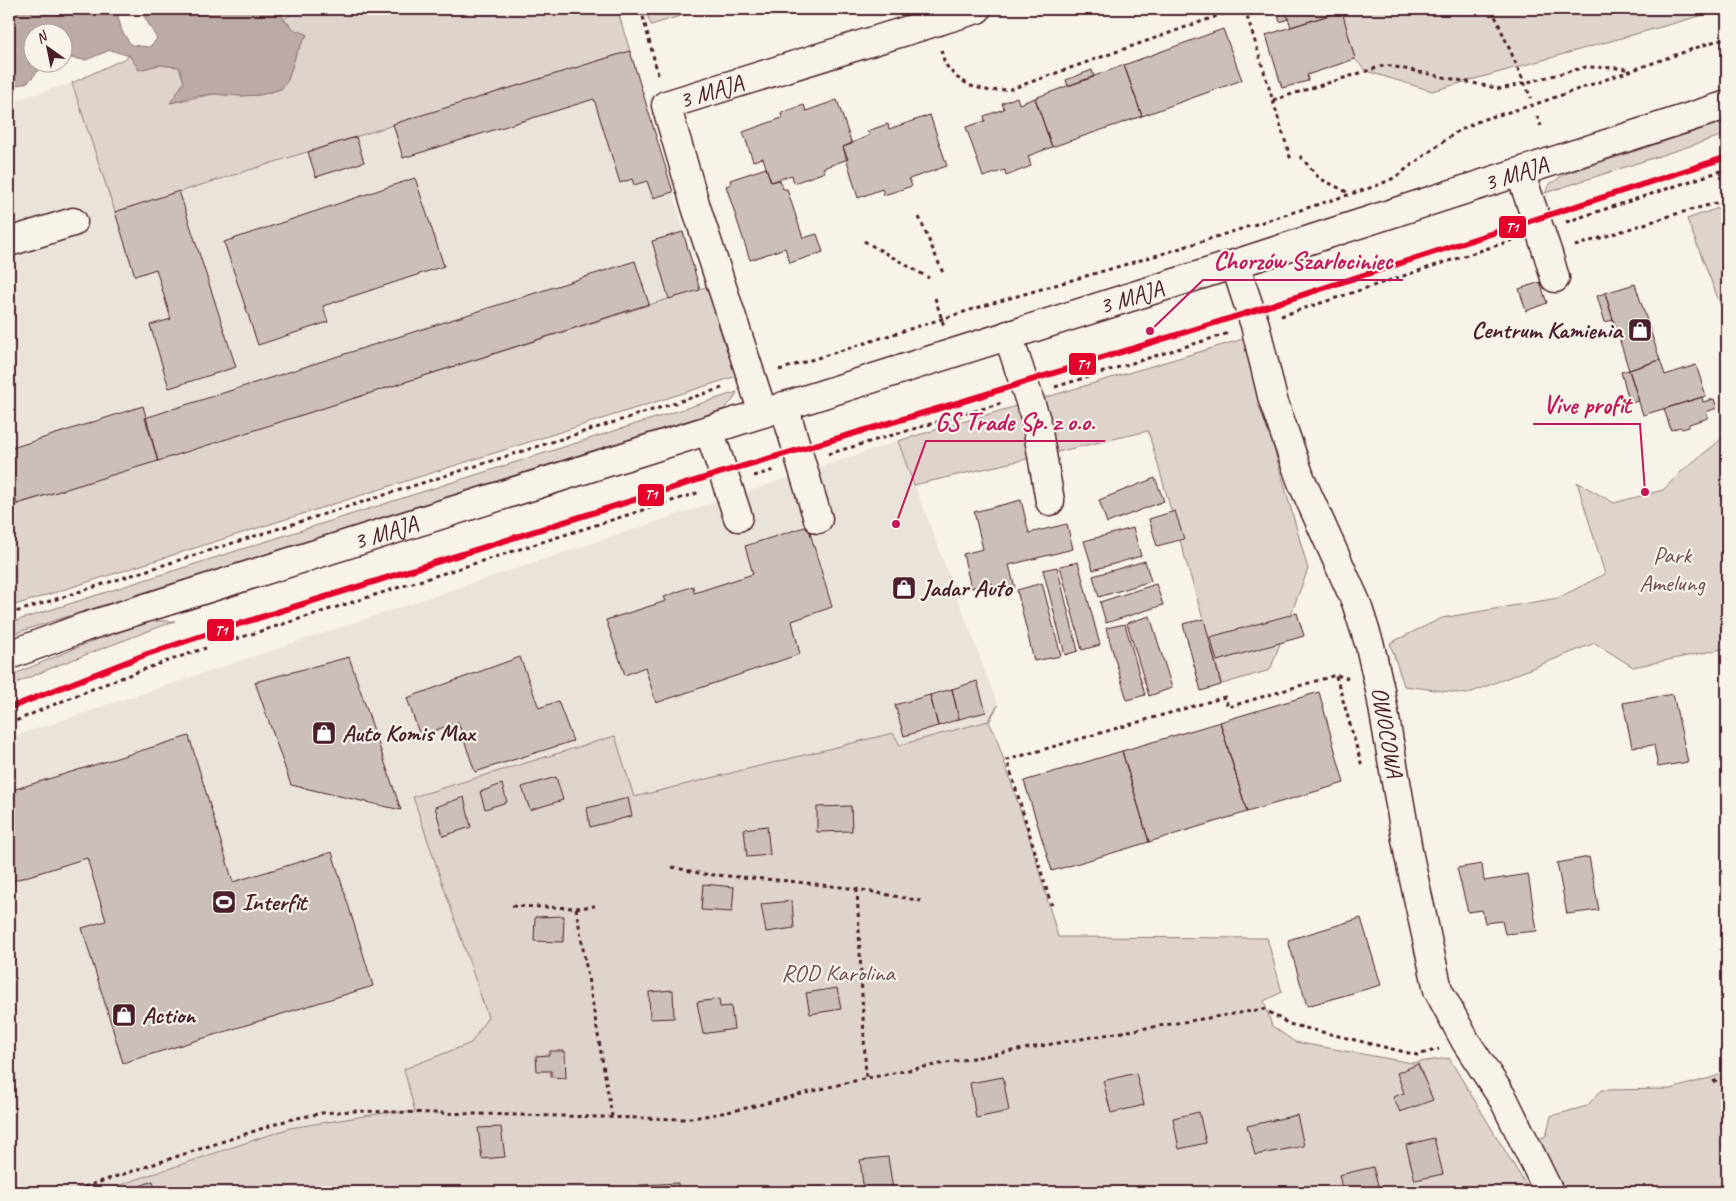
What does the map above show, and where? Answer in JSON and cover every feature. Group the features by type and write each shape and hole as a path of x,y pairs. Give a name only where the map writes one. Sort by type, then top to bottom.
{"street":[{"name":"3 MAJA","path":"773,409 696,207 666,105 977,9"},
{"name":"3 MAJA","path":"9,655 85,627 1236,264 1727,105"},
{"path":"1520,172 1548,254"},
{"path":"9,242 73,222"},
{"name":"OWOCOWA","path":"1236,264 1256,326 1273,400 1302,480 1356,602 1370,646 1380,690 1409,856 1438,990 1466,1042 1504,1100 1549,1192"},
{"path":"1008,335 1036,420 1050,501"},
{"path":"773,409 801,462 818,519"},
{"path":"709,430 738,517"}],"path":[{"path":"641,9 666,105"},
{"path":"933,23 945,64 956,77 971,86 990,91 1011,89 1237,9"},
{"path":"1245,9 1291,160"},
{"path":"1492,9 1531,98"},
{"path":"772,371 1165,253 1350,194 1394,178 1455,132 1481,120 1632,71 1727,37"},
{"path":"1273,100 1386,65 1501,89 1586,67 1622,68 1632,71"},
{"path":"1537,116 1541,126"},
{"path":"1300,156 1319,178 1350,194"},
{"path":"1548,254 1727,169"},
{"path":"1276,318 1548,254 1727,200"},
{"path":"919,218 943,273"},
{"path":"864,241 928,278"},
{"path":"935,298 946,334"},
{"path":"1054,387 1231,333"},
{"path":"9,614 730,386"},
{"path":"236,639 727,484 1008,401"},
{"path":"9,724 85,690 206,648"},
{"path":"1053,903 1051,904 1007,760 1226,697 1228,708 1336,675 1349,678"},
{"path":"1336,675 1364,770"},
{"path":"672,868 703,874 857,889 921,901"},
{"path":"857,889 866,1079"},
{"path":"512,906 576,908 595,906"},
{"path":"576,908 612,1116"},
{"path":"69,1192 288,1120 322,1113 354,1111 683,1119 759,1105 866,1079 1045,1045 1264,1009 1289,1024 1418,1055 1466,1042"},
{"path":"1713,1082 1727,1076"}],"shaded area":[{"path":"9,9 116,9 122,31 131,45 149,47 157,39 140,9 282,9 283,19 295,30 307,34 296,54 288,80 281,89 260,95 213,94 191,97 170,103 184,82 179,67 158,65 139,70 130,56 110,50 86,60 72,58 72,22 22,22 22,72 37,72 23,84 9,86"},
{"path":"630,51 673,192 700,290 649,304 9,507 9,102 72,83 115,212"},
{"path":"898,441 998,705 988,721 900,745 893,733 634,797 615,737 413,797 488,1017 471,1043 404,1069 415,1112 390,1112 290,1128 97,1192 9,1192 9,738"}],"green space":[{"path":"302,9 617,9 630,51 115,212 72,83 130,56 139,70 158,65 179,67 184,82 171,103 213,94 260,95 281,89 288,80 296,54 307,35 295,30 283,19"},
{"path":"645,9 703,9 651,25"},
{"path":"1341,9 1725,9 1432,91 1366,71 1355,59"},
{"path":"1727,121 1727,134 1545,193 1550,184 1565,174"},
{"path":"1727,205 1727,327 1724,314 1687,219"},
{"path":"709,286 737,376 9,607 9,507"},
{"path":"1243,339 1308,569 1270,670 1222,684 1148,431 914,485 898,441"},
{"path":"737,392 733,400 724,409 9,635 9,623"},
{"name":"Park Amelung","path":"1727,432 1727,648 1633,667 1595,643 1467,694 1404,686 1390,643 1442,618 1558,598 1605,574 1577,482 1614,503 1663,490"},
{"path":"152,621 175,621 9,686 9,677 17,673 90,642"},
{"name":"ROD Karolina","path":"998,705 989,722 995,734 1029,836 1058,937 1267,938 1282,992 1264,1001 1272,1026 1295,1042 1412,1063 1449,1058 1530,1192 99,1192 290,1128 390,1112 415,1112 404,1069 471,1043 488,1017 413,797 615,736 634,797 893,733 900,745 988,721"},
{"path":"1727,1073 1727,1192 1559,1192 1536,1140 1546,1136 1551,1116 1587,1106 1601,1090 1671,1089"}],"building":[{"path":"1276,9 1285,9 1288,19 1280,22"},
{"path":"1285,9 1341,9 1342,11 1291,27"},
{"path":"1342,11 1355,59 1307,75 1308,81 1282,88 1266,35"},
{"path":"1223,29 1242,80 1142,116 1124,65"},
{"path":"630,51 673,192 653,198 647,181 634,185 632,179 620,183 594,99 403,158 393,124"},
{"path":"1124,65 1142,116 1052,147 1035,98"},
{"path":"1092,70 1094,77 1068,86 1066,80"},
{"path":"1017,97 1019,104 1035,98 1052,147 1028,156 1031,166 1006,176 1005,170 983,177 966,127 985,121 984,116 1004,109 1002,103"},
{"path":"837,100 852,144 843,147 848,159 823,168 825,172 794,183 792,175 771,182 763,158 753,161 743,132 782,118 781,113 804,105 806,111"},
{"path":"930,115 947,166 909,179 912,186 884,195 882,189 858,198 843,147 870,135 867,131 888,124 889,129"},
{"path":"356,137 364,162 316,177 308,152"},
{"path":"766,168 771,182 780,180 783,189 787,189 803,238 817,234 823,252 790,263 785,248 750,260 726,186 731,184 730,180"},
{"path":"415,178 444,266 323,306 328,322 258,345 224,242"},
{"path":"179,191 236,367 169,388 150,325 171,319 156,269 135,276 115,212"},
{"path":"683,232 700,290 669,299 652,241"},
{"path":"635,261 649,304 158,461 145,418"},
{"path":"1540,282 1547,303 1526,311 1519,289"},
{"path":"1635,284 1660,360 1629,370 1605,293"},
{"path":"1605,293 1613,320 1605,322 1597,296"},
{"path":"1660,360 1665,375 1696,365 1706,396 1643,415 1629,370"},
{"path":"1629,370 1639,401 1630,403 1621,372"},
{"path":"1702,397 1703,402 1714,399 1717,408 1706,412 1708,418 1689,424 1689,427 1671,430 1664,409"},
{"path":"143,406 158,461 17,504 9,477 9,449"},
{"path":"1155,478 1164,501 1107,523 1099,500"},
{"path":"1021,500 1029,533 1067,524 1073,549 1009,565 1015,588 994,592 992,583 971,588 963,554 983,549 974,512"},
{"path":"1175,511 1184,539 1157,546 1149,519"},
{"path":"808,526 832,607 792,621 800,654 656,703 645,667 625,675 606,620 666,601 664,597 693,586 694,593 753,574 745,546"},
{"path":"1133,528 1141,556 1093,570 1084,541"},
{"path":"1145,561 1151,581 1099,597 1093,576"},
{"path":"1078,562 1100,645 1082,650 1060,566"},
{"path":"1057,567 1078,651 1065,655 1043,570"},
{"path":"1042,583 1061,656 1034,661 1017,590"},
{"path":"1156,584 1163,605 1106,623 1100,602"},
{"path":"1297,613 1304,636 1217,661 1210,637"},
{"path":"1150,616 1172,688 1149,696 1127,623"},
{"path":"1204,619 1221,685 1201,691 1183,624"},
{"path":"1125,624 1145,695 1127,700 1106,628"},
{"name":"Auto Komis Max","path":"349,657 401,810 291,785 255,682"},
{"path":"520,657 539,708 558,701 573,741 475,772 458,722 420,736 407,698"},
{"path":"977,681 986,712 959,719 952,689"},
{"path":"952,689 959,719 938,726 930,695"},
{"path":"1319,692 1344,783 1247,812 1220,722"},
{"path":"1673,694 1688,762 1658,767 1654,745 1632,747 1623,703"},
{"path":"930,695 938,726 904,736 895,705"},
{"path":"1220,722 1247,812 1149,842 1122,751"},
{"name":"Interfit","path":"189,736 233,882 332,852 373,986 123,1063 82,928 106,921 87,858 9,882 9,791"},
{"path":"1122,751 1149,842 1052,871 1024,781"},
{"path":"556,777 563,800 530,810 522,787"},
{"path":"502,784 507,802 485,809 480,792"},
{"path":"464,797 471,827 443,836 435,807"},
{"path":"628,798 632,816 590,827 587,808"},
{"path":"851,806 852,831 817,832 817,807"},
{"path":"767,826 770,855 747,857 744,829"},
{"path":"1589,857 1599,910 1567,914 1557,863"},
{"path":"1482,864 1484,881 1528,874 1537,931 1505,934 1502,921 1485,923 1482,910 1468,912 1457,868"},
{"path":"703,884 734,887 732,912 701,910"},
{"path":"792,901 794,928 766,932 761,904"},
{"path":"564,916 563,942 534,941 535,917"},
{"path":"1361,918 1381,985 1307,1006 1288,940"},
{"path":"837,988 841,1009 810,1014 806,993"},
{"path":"673,990 674,1018 650,1019 649,992"},
{"path":"719,999 720,1007 731,1006 734,1029 703,1034 697,1002"},
{"path":"550,1051 565,1051 566,1078 551,1077 551,1071 537,1071 536,1056 549,1055"},
{"path":"1418,1064 1433,1100 1400,1112 1393,1097 1404,1093 1397,1073"},
{"path":"1136,1073 1144,1105 1111,1113 1103,1081"},
{"path":"1003,1077 1009,1111 976,1118 970,1083"},
{"path":"1199,1112 1206,1143 1179,1149 1173,1118"},
{"path":"1297,1115 1304,1146 1255,1155 1247,1126"},
{"path":"501,1127 505,1157 482,1159 478,1128"},
{"path":"1434,1138 1443,1174 1415,1180 1406,1145"},
{"path":"888,1157 893,1190 864,1192 860,1160"},
{"path":"1373,1167 1380,1192 1343,1192 1339,1175"},
{"path":"153,1181 156,1192 130,1192 129,1190"},
{"path":"678,1183 679,1192 640,1192 640,1185"},
{"path":"608,1187 609,1192 581,1192 581,1190"},
{"path":"823,1187 823,1192 800,1192 800,1188"}],"transit line":[{"name":"T1","path":"9,708 147,654 217,631 723,472 964,401 1250,312 1727,157"}],"place":[{"name":"Centrum Kamienia","path":"1640,330"},
{"name":"Chorzów Szarlociniec","path":"1150,331"},
{"name":"Vive profit","path":"1645,492"},
{"name":"GS Trade Sp. z o.o.","path":"896,524"},
{"name":"Jadar Auto","path":"904,588"},
{"name":"Auto Komis Max","path":"324,733"},
{"name":"Interfit","path":"224,902"},
{"name":"Action","path":"124,1015"}]}
